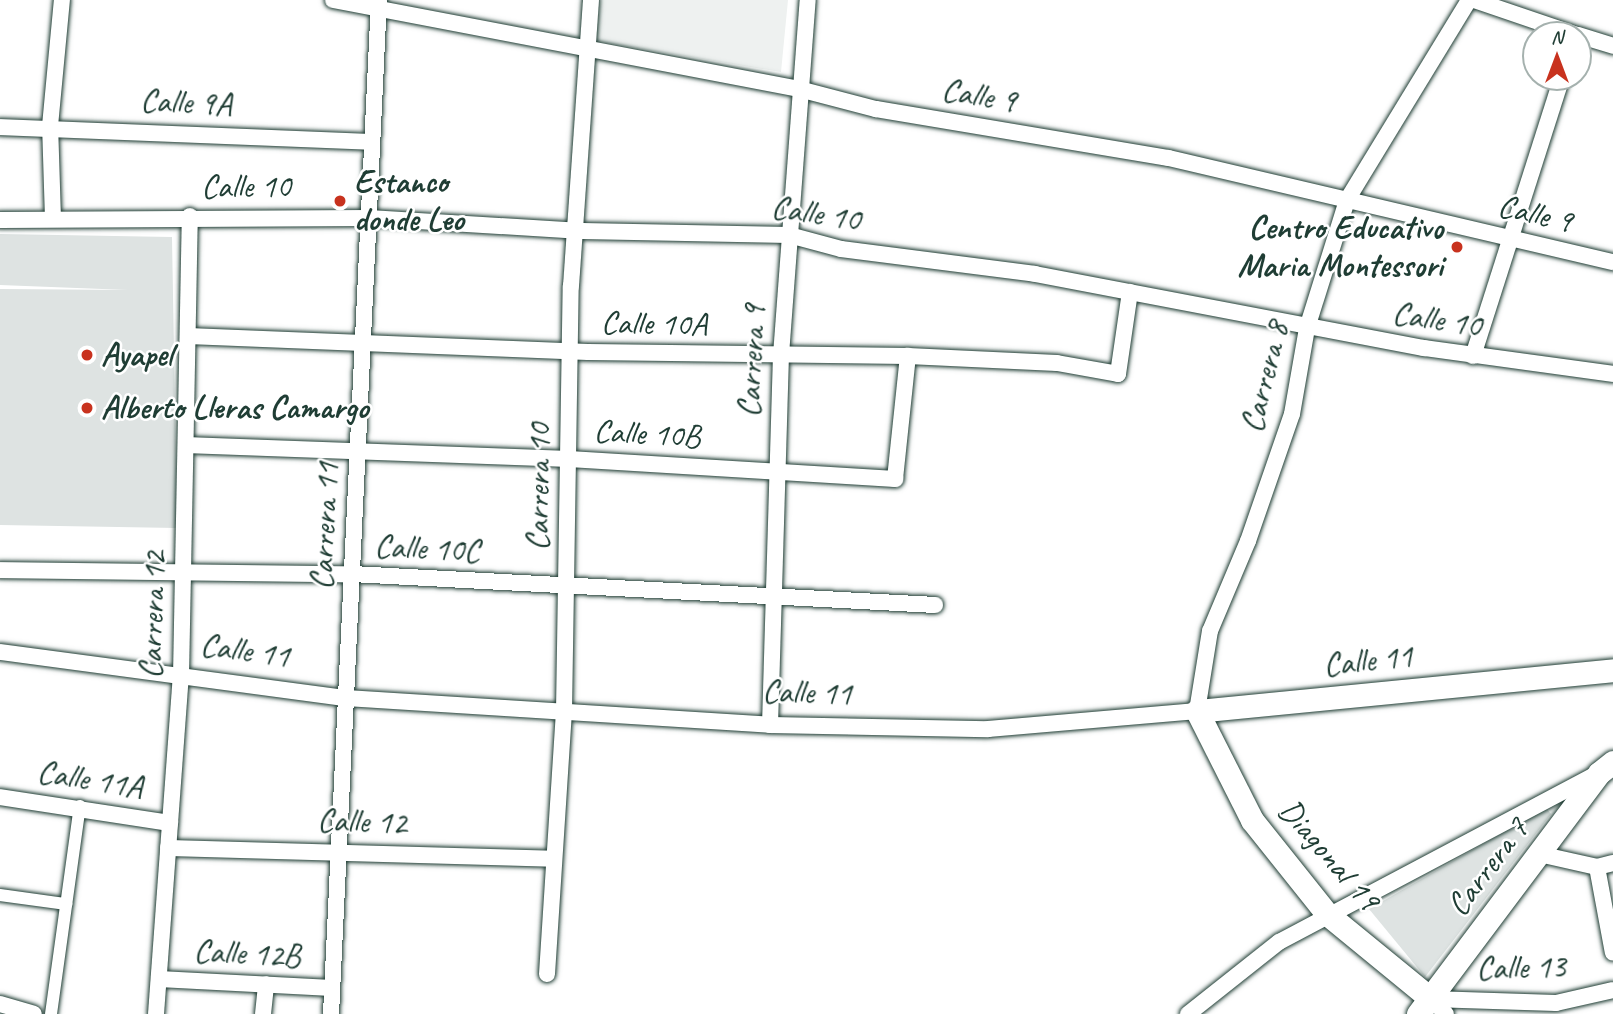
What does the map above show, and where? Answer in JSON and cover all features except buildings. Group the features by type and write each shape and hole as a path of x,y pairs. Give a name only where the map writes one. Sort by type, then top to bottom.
{"main road":[{"name":"Calle 11","path":"1197,711 1613,670"},
{"name":"Diagonal 19","path":"1197,711 1252,820 1327,914 1432,1009"},
{"name":"Carrera 7","path":"1432,1009 1539,854 1606,768"}],"street":[{"path":"53,219 50,126 62,0"},
{"name":"Calle 9","path":"333,0 378,5 587,51 799,89 876,108 1169,158 1613,262"},
{"name":"Carrera 10","path":"547,974 564,712 570,351 591,0"},
{"name":"Carrera 9","path":"770,725 777,594 776,475 781,355 799,89 808,0"},
{"name":"Carrera 8","path":"1197,711 1210,631 1248,541 1292,414 1307,328 1346,200 1469,0"},
{"path":"1474,0 1536,21"},
{"name":"Carrera 11","path":"331,1014 369,218 369,142 378,5"},
{"path":"1592,40 1613,46"},
{"path":"1473,356 1508,238 1557,91"},
{"name":"Calle 9A","path":"0,127 50,126 369,142"},
{"name":"Calle 10","path":"0,220 190,216 369,218 576,229 789,236 841,249 1035,274 1307,328 1473,356 1613,374"},
{"name":"Carrera 12","path":"156,1014 181,676 190,216"},
{"name":"Calle 10A","path":"188,336 570,351 908,356 1057,363 1118,374 1130,292"},
{"name":"Calle 10B","path":"186,445 358,454 569,459 776,475 895,479 908,356"},
{"name":"Calle 10C","path":"0,570 352,574 777,594 935,606"},
{"name":"Calle 11","path":"0,652 346,698 770,725 988,729 1197,711"},
{"path":"1188,1014 1279,942 1327,914 1606,768"},
{"name":"Calle 11A","path":"0,797 80,806 170,823"},
{"path":"51,1014 80,806"},
{"name":"Calle 12","path":"169,848 554,859"},
{"path":"1539,854 1605,865 1613,953"},
{"path":"0,895 66,904"},
{"name":"Calle 12B","path":"159,979 332,988"},
{"path":"264,1014 267,984"},
{"name":"Calle 13","path":"1432,1009 1556,1003 1613,990"},
{"path":"0,1004 34,1014"}],"shaded area":[{"path":"601,0 788,0 781,72 596,41"},
{"name":"Ayapel","path":"0,234 172,237 177,528 0,525 0,289 128,290 0,285"},
{"path":"1546,808 1551,814 1425,977 1369,909"}],"place":[{"name":"Estanco donde Leo","path":"340,201"},
{"name":"Centro Educativo Maria Montessori","path":"1457,247"},
{"name":"Ayapel","path":"87,355"},
{"name":"Alberto Lleras Camargo","path":"87,408"}]}
